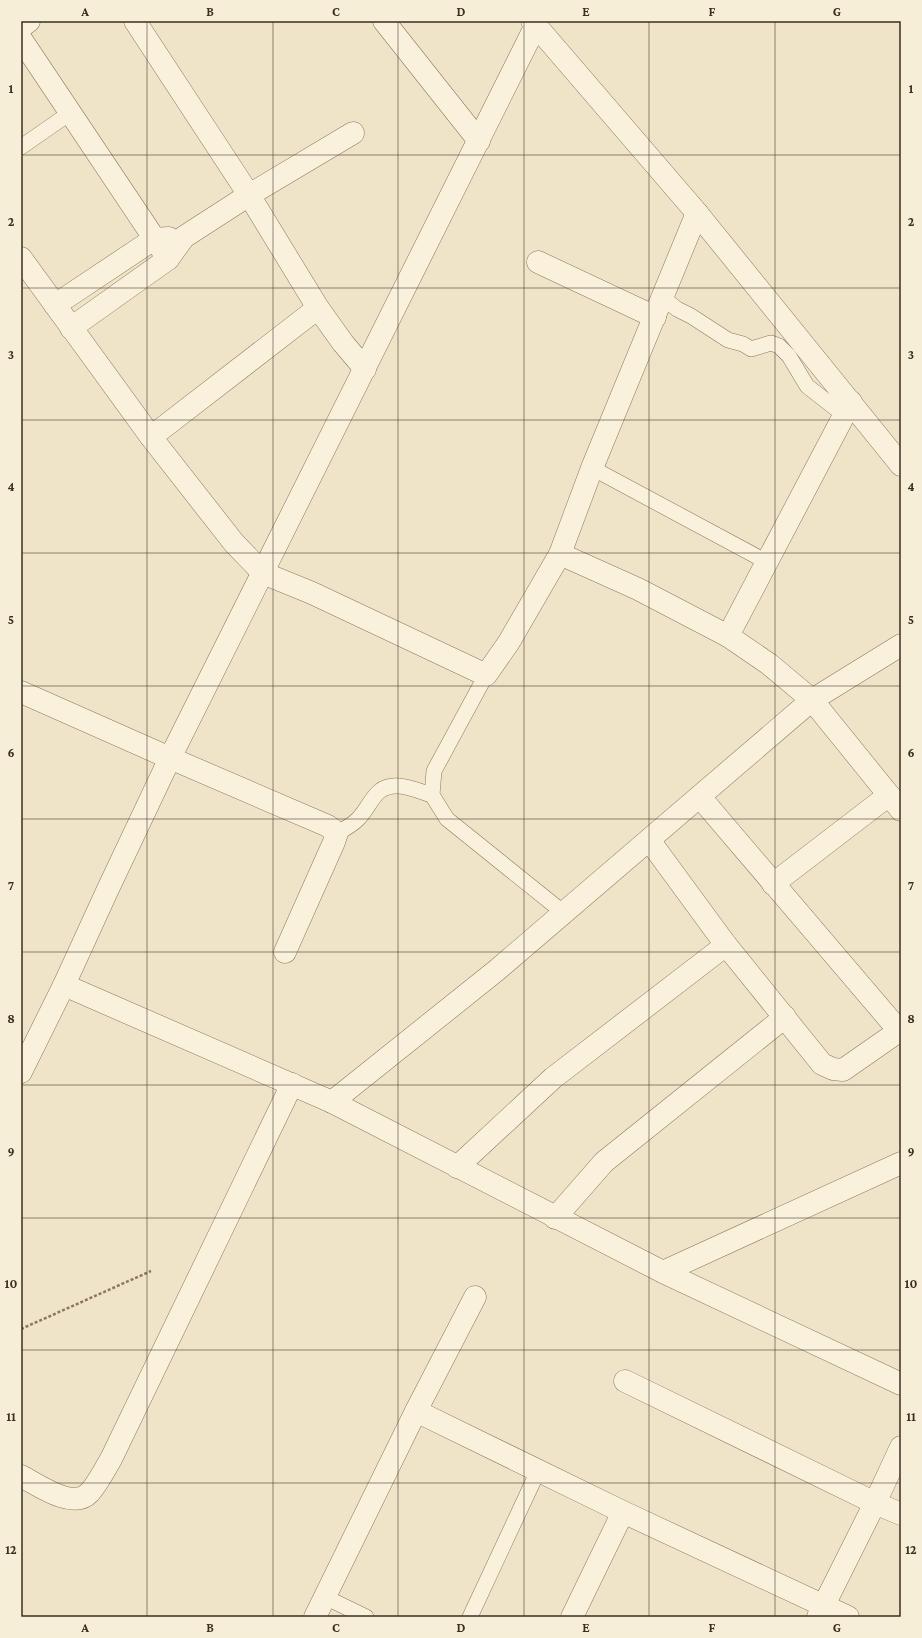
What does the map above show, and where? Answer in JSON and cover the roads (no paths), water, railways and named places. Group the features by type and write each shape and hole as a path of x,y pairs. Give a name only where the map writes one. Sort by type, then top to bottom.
{"street":[{"path":"21,27 29,21"},
{"path":"135,21 249,195 318,308 342,342 365,369"},
{"path":"384,21 479,140"},
{"path":"21,1072 64,985 170,758 479,140 534,23 697,213 847,409 901,465"},
{"path":"21,39 168,259"},
{"path":"71,328 168,259 184,237 249,195 353,133"},
{"path":"21,258 151,437 234,543 263,573 312,593 486,675 508,642 560,554 592,468 697,213"},
{"path":"54,305 154,238 184,237"},
{"path":"538,262 659,308"},
{"path":"151,437 318,308"},
{"path":"728,636 847,409"},
{"path":"560,554 638,589 728,636 769,664 812,700 895,803 774,884"},
{"path":"332,1102 491,975 812,700 901,645"},
{"path":"21,692 328,826 337,833 285,952"},
{"path":"649,840 726,945 822,1064 833,1069 843,1070 900,1032 700,797"},
{"path":"457,1167 553,1078 726,945"},
{"path":"64,985 332,1102 555,1218 663,1272 901,1384"},
{"path":"555,1218 604,1162 785,1017"},
{"path":"21,1476 64,1498 81,1499 90,1493 114,1452 292,1084"},
{"path":"663,1272 901,1163"},
{"path":"315,1617 416,1411 475,1297"},
{"path":"625,1381 875,1503 901,1514"},
{"path":"416,1411 624,1512 820,1611 848,1617"},
{"path":"820,1611 875,1503 901,1447"},
{"path":"572,1617 624,1512"}],"lane":[{"path":"21,147 70,113"},
{"path":"659,308 676,310 691,316 728,340 743,344 751,349 772,343 779,346 789,356 807,386 847,409"},
{"path":"592,468 767,562"},
{"path":"486,675 434,771 432,795 447,820 564,913"},
{"path":"337,833 349,828 359,818 376,794 387,786 400,786 432,795"},
{"path":"470,1617 538,1471"},
{"path":"325,1597 366,1617"}]}
